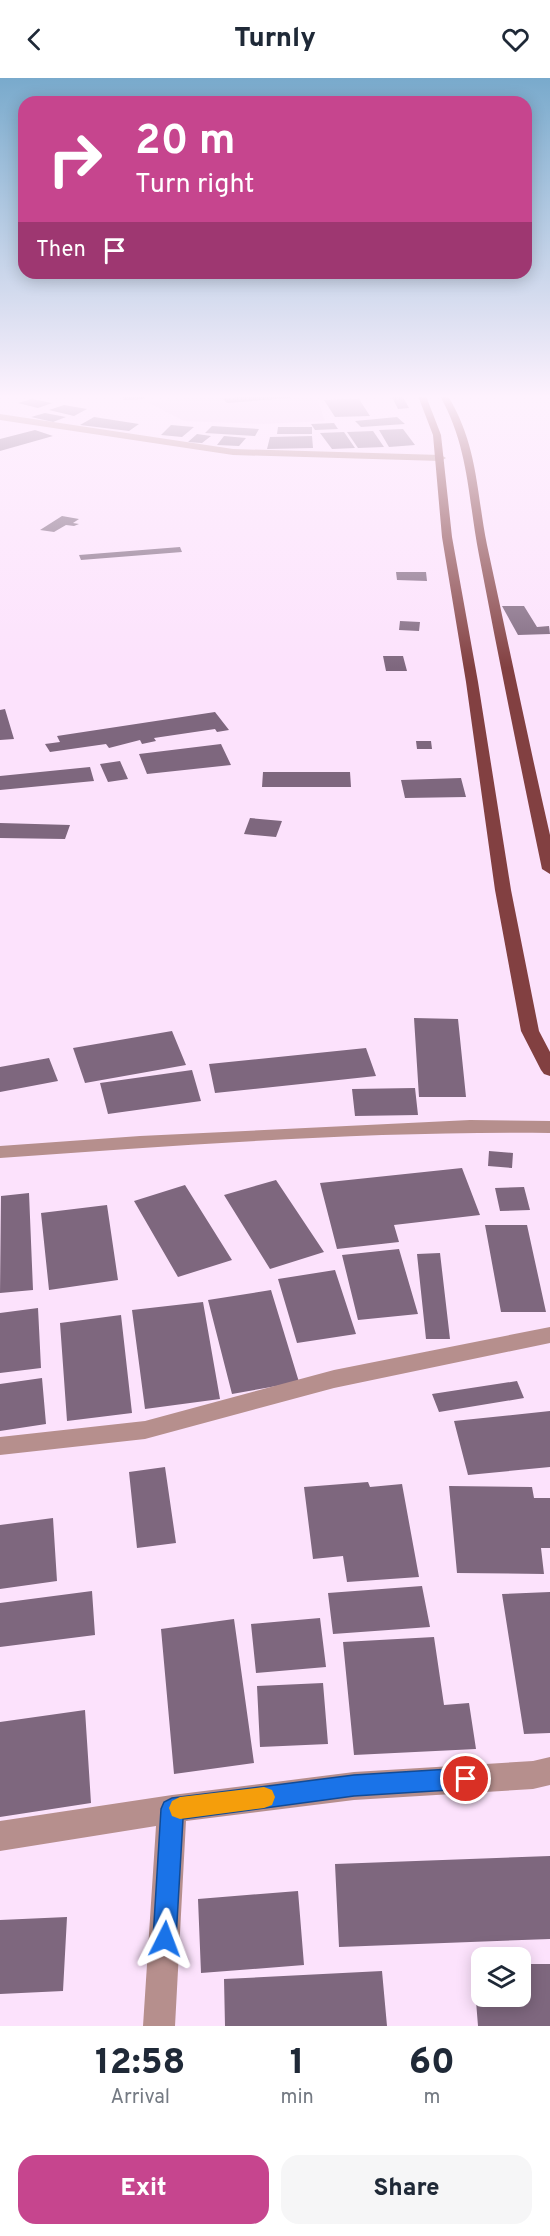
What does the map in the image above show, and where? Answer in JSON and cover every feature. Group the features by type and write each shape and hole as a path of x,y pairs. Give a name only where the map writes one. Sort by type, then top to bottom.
{"main road":[{"path":"443,487 447,537 472,682 503,890 530,1031 550,1070"},
{"path":"475,487 479,528 550,869"}],"street":[{"path":"0,1152 140,1142 470,1126 550,1127"},
{"path":"0,1446 145,1430 334,1379 550,1335"},
{"path":"0,1836 172,1809 354,1786 533,1775 550,1771"},
{"path":"159,2026 172,1809"}],"building":[{"path":"62,516 79,519 73,523 79,524 66,525 54,532 40,530"},
{"path":"180,547 182,552 81,560 79,555"},
{"path":"396,572 426,572 427,581 397,580"},
{"path":"502,606 524,606 537,627 549,626 550,634 518,635"},
{"path":"400,621 420,622 419,631 399,630"},
{"path":"383,656 403,656 407,671 386,671"},
{"path":"5,709 14,739 0,740 0,710"},
{"path":"215,712 229,730 217,732 215,729 154,738 156,741 142,744 140,740 109,748 106,744 50,752 45,744 60,742 57,736"},
{"path":"416,741 431,741 432,749 417,749"},
{"path":"221,744 231,765 147,774 139,754"},
{"path":"120,761 128,779 108,782 100,764"},
{"path":"90,767 94,781 0,790 0,776"},
{"path":"263,772 350,772 351,787 262,787"},
{"path":"461,778 466,797 405,798 401,780"},
{"path":"250,818 282,821 276,837 244,834"},
{"path":"0,823 70,825 65,839 0,838"},
{"path":"414,1018 458,1019 466,1097 419,1097"},
{"path":"172,1031 186,1065 85,1083 73,1048"},
{"path":"366,1048 376,1076 215,1093 209,1064"},
{"path":"49,1058 58,1081 0,1092 0,1067"},
{"path":"192,1070 201,1101 108,1114 100,1083"},
{"path":"415,1088 418,1115 355,1116 352,1089"},
{"path":"489,1151 513,1153 512,1168 488,1166"},
{"path":"462,1168 480,1215 394,1225 399,1242 337,1249 320,1183"},
{"path":"276,1180 324,1252 270,1269 224,1195"},
{"path":"185,1185 232,1260 178,1277 134,1201"},
{"path":"524,1187 530,1210 500,1211 495,1188"},
{"path":"29,1193 33,1290 0,1293 1,1196"},
{"path":"107,1205 118,1280 49,1290 41,1213"},
{"path":"485,1225 527,1225 546,1312 501,1312"},
{"path":"399,1249 418,1314 358,1320 342,1255"},
{"path":"440,1253 450,1339 426,1339 417,1254"},
{"path":"335,1270 356,1334 297,1343 278,1279"},
{"path":"271,1290 299,1382 232,1394 208,1300"},
{"path":"203,1302 220,1399 145,1409 132,1310"},
{"path":"38,1308 41,1368 0,1373 0,1313"},
{"path":"121,1315 132,1413 67,1421 60,1323"},
{"path":"42,1378 46,1424 0,1431 0,1384"},
{"path":"517,1381 524,1398 439,1412 432,1394"},
{"path":"550,1411 550,1467 468,1475 454,1421"},
{"path":"165,1467 176,1543 137,1548 129,1472"},
{"path":"368,1482 370,1487 402,1484 419,1577 347,1582 343,1556 313,1559 304,1487"},
{"path":"449,1486 532,1487 534,1498 550,1498 550,1548 541,1548 544,1574 457,1573"},
{"path":"53,1518 57,1581 0,1589 0,1525"},
{"path":"422,1586 430,1627 333,1634 328,1593"},
{"path":"92,1591 95,1635 0,1647 0,1603"},
{"path":"550,1592 550,1733 524,1734 502,1594"},
{"path":"320,1618 326,1667 256,1673 251,1624"},
{"path":"234,1619 254,1763 174,1774 161,1629"},
{"path":"434,1637 444,1705 469,1703 476,1749 354,1755 343,1642"},
{"path":"323,1683 328,1744 260,1747 257,1686"},
{"path":"85,1710 91,1803 0,1817 0,1722"},
{"path":"550,1856 550,1939 339,1947 335,1864"},
{"path":"298,1891 304,1965 201,1973 198,1899"},
{"path":"67,1917 63,1991 0,1994 0,1920"},
{"path":"531,1964 550,1964 550,2026 478,2026 476,2007 531,2007"},
{"path":"382,1971 387,2026 225,2026 224,1979"}],"slow traffic":[{"path":"180,1808 264,1797"}],"route":[{"path":"165,1939 172,1809 354,1786 466,1779"}]}
